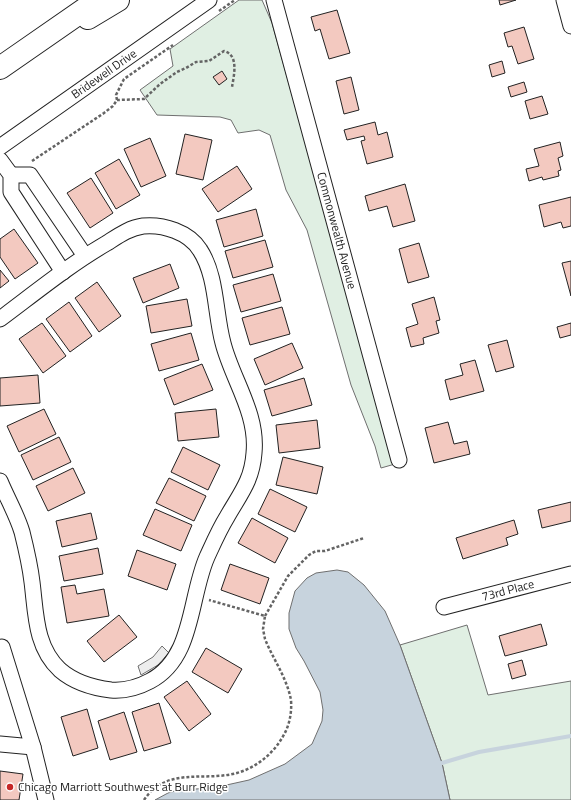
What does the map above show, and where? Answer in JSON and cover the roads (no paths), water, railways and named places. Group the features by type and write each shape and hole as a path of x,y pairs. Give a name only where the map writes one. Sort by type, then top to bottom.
{"highway":[{"path":"0,68 98,0"},
{"path":"36,43 85,20 118,0"}],"street":[{"name":"Bridewell Drive","path":"0,147 208,0"},
{"name":"Commonwealth Avenue","path":"274,0 399,460"},
{"path":"564,0 571,26"},
{"path":"0,160 11,175 10,192 63,272"},
{"path":"11,175 30,175 85,256"},
{"path":"0,319 85,256 130,228 159,226 178,232 190,239 199,249 206,261 210,274 222,341 227,358 248,408 255,437 255,451 248,482 220,530 198,580 183,644 175,659 156,678 139,687 122,690 99,689 79,682 61,670 46,653 38,634 30,570 21,528 0,481"},
{"name":"73rd Place","path":"444,607 571,574"},
{"path":"0,648 2,648 33,747 46,800"},
{"path":"0,744 33,747"}],"waterway":[{"path":"442,763 479,752 571,736"}],"place":[{"name":"Chicago Marriott Southwest at Burr Ridge","path":"10,787"}]}
